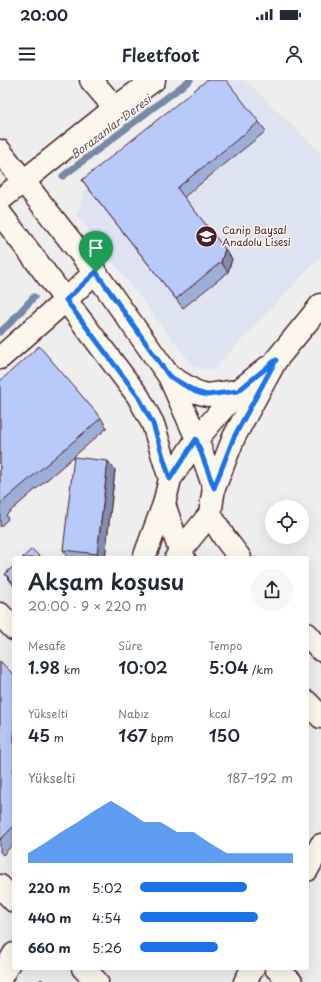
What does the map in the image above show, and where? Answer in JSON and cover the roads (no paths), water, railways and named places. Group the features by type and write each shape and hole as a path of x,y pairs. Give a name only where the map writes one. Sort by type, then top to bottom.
{"main road":[{"path":"91,80 115,108"},
{"path":"0,200 115,108 154,80"},
{"path":"0,151 96,272 169,376 196,439 214,488"},
{"path":"0,213 138,396 153,424 170,479"},
{"path":"0,358 96,272"},
{"path":"180,556 210,514 214,488 234,437 276,360 321,305"},
{"path":"145,556 164,504 170,479 196,439 238,391 276,360"},
{"path":"169,376 196,392 207,395 238,391"},
{"path":"164,504 180,556"},
{"path":"210,514 224,537 238,556"},
{"path":"0,614 12,627"},
{"path":"309,636 321,650"},
{"path":"309,704 321,717"},
{"path":"309,866 321,845"},
{"path":"0,886 12,899"},
{"path":"0,979 12,958"},
{"path":"85,970 97,982"},
{"path":"245,982 252,970"},
{"path":"278,970 291,982"}],"waterway":[{"name":"Borazanlar Deresi","path":"63,176 190,80"},
{"name":"Borazanlar Deresi","path":"0,332 34,297"}],"place":[{"name":"Canip Baysal Anadolu Lisesi","path":"207,236"}]}
